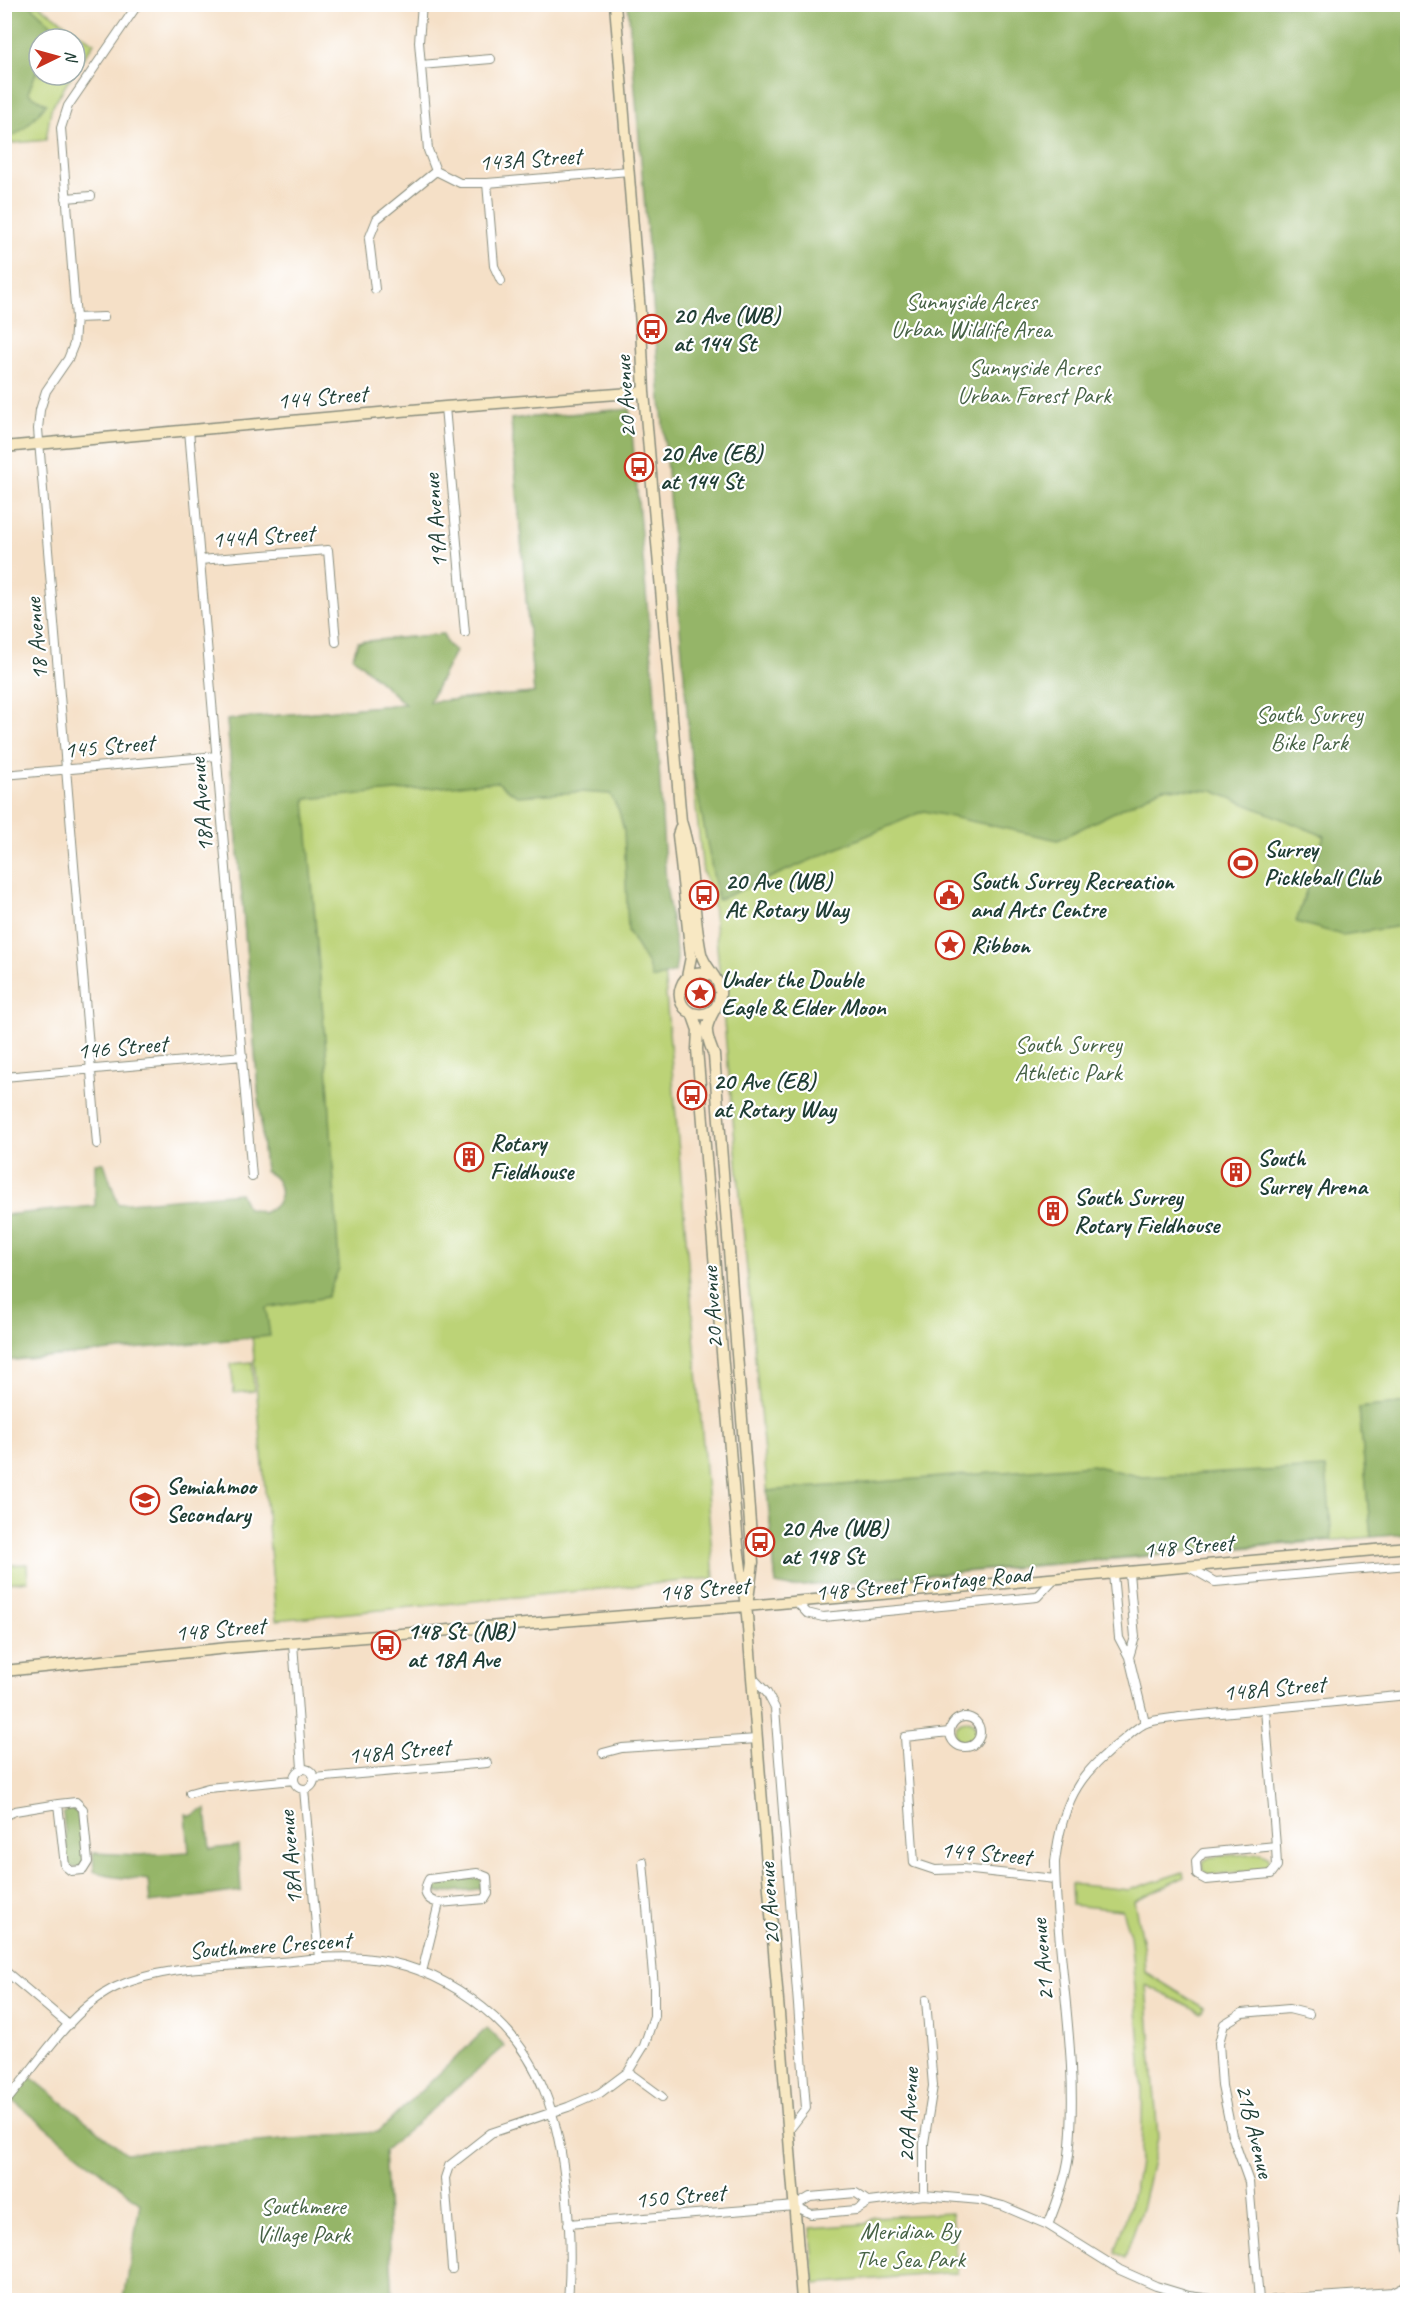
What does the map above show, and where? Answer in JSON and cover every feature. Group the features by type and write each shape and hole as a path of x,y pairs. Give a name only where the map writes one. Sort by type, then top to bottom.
{"street":[{"name":"18 Avenue","path":"97,1144 39,444 40,410 46,391 68,359 74,344 76,318 61,128 68,106 138,4"},
{"path":"375,289 369,239 376,219 436,171 428,150 419,42 422,4"},
{"name":"20 Avenue","path":"615,4 644,392 681,821 693,882 702,955 715,977"},
{"path":"421,65 491,59"},
{"name":"143A Street","path":"436,171 460,183 487,183 629,171"},
{"path":"487,183 494,266 501,281"},
{"path":"66,198 91,196"},
{"path":"76,318 104,317"},
{"name":"144 Street","path":"4,447 445,407 644,392"},
{"name":"19A Avenue","path":"445,407 465,633"},
{"name":"18A Avenue","path":"189,430 252,1177"},
{"name":"144A Street","path":"200,560 328,550 336,642"},
{"name":"145 Street","path":"4,775 217,756"},
{"name":"20 Avenue","path":"681,821 678,835 691,957 687,977"},
{"path":"700,972 715,977 721,992 719,1003 710,1013 692,1013 681,1003 680,988 687,977 700,972"},
{"name":"20 Avenue","path":"716,1008 707,1029 714,1055 753,1562 747,1606"},
{"name":"20 Avenue","path":"692,1013 698,1030 697,1049 736,1522 747,1606 802,2301"},
{"name":"146 Street","path":"4,1077 243,1056"},
{"name":"148 Street","path":"4,1671 293,1643 747,1606 1407,1547"},
{"path":"1189,1567 1215,1582 1407,1564"},
{"path":"1129,1573 1135,1637 1129,1657"},
{"path":"1113,1574 1119,1638 1129,1657 1145,1723"},
{"name":"148 Street Frontage Road","path":"796,1601 807,1613 823,1617 1037,1597 1054,1579"},
{"path":"293,1643 302,1768"},
{"name":"20 Avenue","path":"753,1678 767,1693 775,1708 806,2108 789,2130"},
{"name":"148A Street","path":"1145,1723 1180,1717 1407,1695"},
{"path":"1265,1709 1276,1846 1277,1866 1271,1874 1206,1880 1197,1875 1196,1861 1203,1853 1276,1846"},
{"path":"967,1717 976,1721 980,1731 975,1744 966,1747 956,1745 950,1732 957,1719 967,1717"},
{"name":"21 Avenue","path":"1048,2225 1055,2209 1068,2157 1072,2111 1055,1879 1059,1833 1070,1802 1082,1779 1100,1757 1145,1723"},
{"name":"149 Street","path":"950,1732 905,1737 914,1863 935,1870 963,1869 1055,1879"},
{"path":"603,1753 622,1748 757,1739"},
{"name":"148A Street","path":"314,1778 487,1763"},
{"path":"302,1768 310,1770 314,1778 312,1785 303,1789 296,1785 294,1780 295,1773 302,1768"},
{"path":"190,1793 208,1788 294,1780"},
{"name":"18A Avenue","path":"303,1789 319,1959"},
{"path":"4,1816 15,1811 58,1804 76,1802 82,1809 88,1862 83,1870 71,1871 65,1866 58,1804"},
{"path":"452,2269 445,2178 449,2166 491,2133 552,2113 600,2093 628,2072 644,2046 654,2016 653,1975 643,1862"},
{"path":"477,1873 487,1877 488,1894 485,1899 439,1904 430,1901 427,1897 425,1889 429,1879 477,1873"},
{"path":"422,1972 439,1904"},
{"name":"Southmere Crescent","path":"4,2104 69,2025 91,2004 116,1988 158,1974 319,1959 363,1958 422,1972 451,1985 484,2008 524,2053 544,2088 559,2138 568,2224 568,2301"},
{"path":"4,1970 69,2025"},
{"name":"20A Avenue","path":"924,2195 924,2143 933,2086 926,2000"},
{"name":"21B Avenue","path":"1259,2301 1249,2182 1232,2135 1226,2107 1219,2043 1224,2024 1242,2013 1289,2009 1309,2014"},
{"path":"628,2072 662,2097"},
{"path":"1407,2167 1404,2215 1407,2250"},
{"name":"150 Street","path":"568,2224 795,2206 810,2197 856,2193 868,2202"},
{"name":"150 Street","path":"795,2206 811,2214 856,2210 868,2202 924,2195 980,2200 1004,2206 1048,2225 1120,2270 1156,2286 1189,2296 1219,2301"},
{"path":"1273,2301 1393,2292 1405,2286 1407,2280"}],"green space":[{"path":"4,5 30,5 52,25 51,27 27,27 27,87 30,87 28,93 46,104 23,129 5,138"},
{"path":"5,5 38,5 70,27 27,27 27,87 65,87 51,109 46,140 5,144"},
{"name":"Sunnyside Acres Urban Forest Park","path":"628,5 1407,5 1407,925 1342,935 1296,922 1324,836 1213,791 1163,788 1058,840 924,811 718,900 691,759"},
{"path":"87,38 94,43 87,53"},
{"path":"630,409 654,683 666,884 677,958 675,972 652,979 648,965 628,931 624,831 619,811 610,794 579,792 517,796 497,782 305,799 327,1063 339,1268 327,1297 266,1308 270,1336 5,1361 5,1215 95,1206 95,1163 104,1163 118,1204 240,1193 247,1208 263,1213 276,1205 279,1199 281,1193 277,1181 265,1171 227,720 405,704 353,657 358,642 443,634 447,644 455,651 429,702 534,693 511,419"},
{"path":"614,410 618,412 714,1578 276,1620 240,1193 247,1208 263,1213 276,1206 282,1191 276,1178 265,1171 227,720 405,704 353,657 358,642 443,634 447,644 455,651 429,702 534,693 511,419"},
{"name":"South Surrey Athletic Park","path":"1407,614 1408,1403 1359,1408 1371,1537 790,1587 776,1584 712,892 703,873 691,759 712,757"},
{"path":"700,980 709,984 713,993 709,1002 700,1006 691,1002 687,993 691,984"},
{"path":"252,1362 254,1391 234,1393 231,1364"},
{"path":"1407,1403 1407,1534 1371,1537 1359,1408"},
{"path":"1092,1465 1142,1477 1326,1468 1332,1539 790,1587 776,1584 767,1491"},
{"path":"27,1564 28,1581 5,1583 6,1565"},
{"path":"966,1721 974,1724 977,1732 974,1740 966,1743 958,1740 955,1732 958,1724"},
{"path":"71,1808 78,1813 84,1862 80,1868 70,1867 68,1863 63,1814"},
{"path":"206,1809 210,1849 238,1846 241,1891 150,1903 148,1880 114,1877 94,1871 93,1853 139,1855 189,1852 186,1814 191,1816"},
{"path":"1262,1853 1268,1856 1270,1861 1263,1870 1210,1875 1203,1871 1203,1862 1210,1857"},
{"path":"1183,1872 1184,1877 1134,1901 1143,1945 1145,1972 1204,2008 1201,2013 1146,1985 1158,2138 1143,2205 1125,2258 1115,2252 1135,2186 1140,2159 1142,2119 1140,2040 1130,1935 1122,1910 1072,1905 1071,1884 1129,1890"},
{"path":"481,1879 481,1889 442,1893 435,1891 437,1882"},
{"name":"Southmere Village Park","path":"487,2028 505,2046 384,2151 393,2297 399,2300 124,2300 140,2203 10,2098 28,2075 126,2153 378,2132"},
{"name":"Meridian By The Sea Park","path":"952,2213 957,2272 815,2284 811,2228 865,2224 874,2217"}],"place":[{"name":"20 Ave (WB) at 144 St","path":"652,329"},
{"name":"20 Ave (EB) at 144 St","path":"639,467"},
{"name":"Surrey Pickleball Club","path":"1243,863"},
{"name":"20 Ave (WB) At Rotary Way","path":"704,895"},
{"name":"South Surrey Recreation and Arts Centre","path":"949,895"},
{"name":"Ribbon","path":"950,945"},
{"name":"Under the Double Eagle & Elder Moon","path":"700,993"},
{"name":"20 Ave (EB) at Rotary Way","path":"692,1095"},
{"name":"Rotary Fieldhouse","path":"469,1157"},
{"name":"South Surrey Arena","path":"1236,1172"},
{"name":"South Surrey Rotary Fieldhouse","path":"1053,1211"},
{"name":"Semiahmoo Secondary","path":"145,1500"},
{"name":"20 Ave (WB) at 148 St","path":"760,1542"},
{"name":"148 St (NB) at 18A Ave","path":"386,1645"}],"park label":[{"name":"Sunnyside Acres Urban Wildlife Area","path":"971,315"},
{"name":"South Surrey Bike Park","path":"1309,728"}]}
